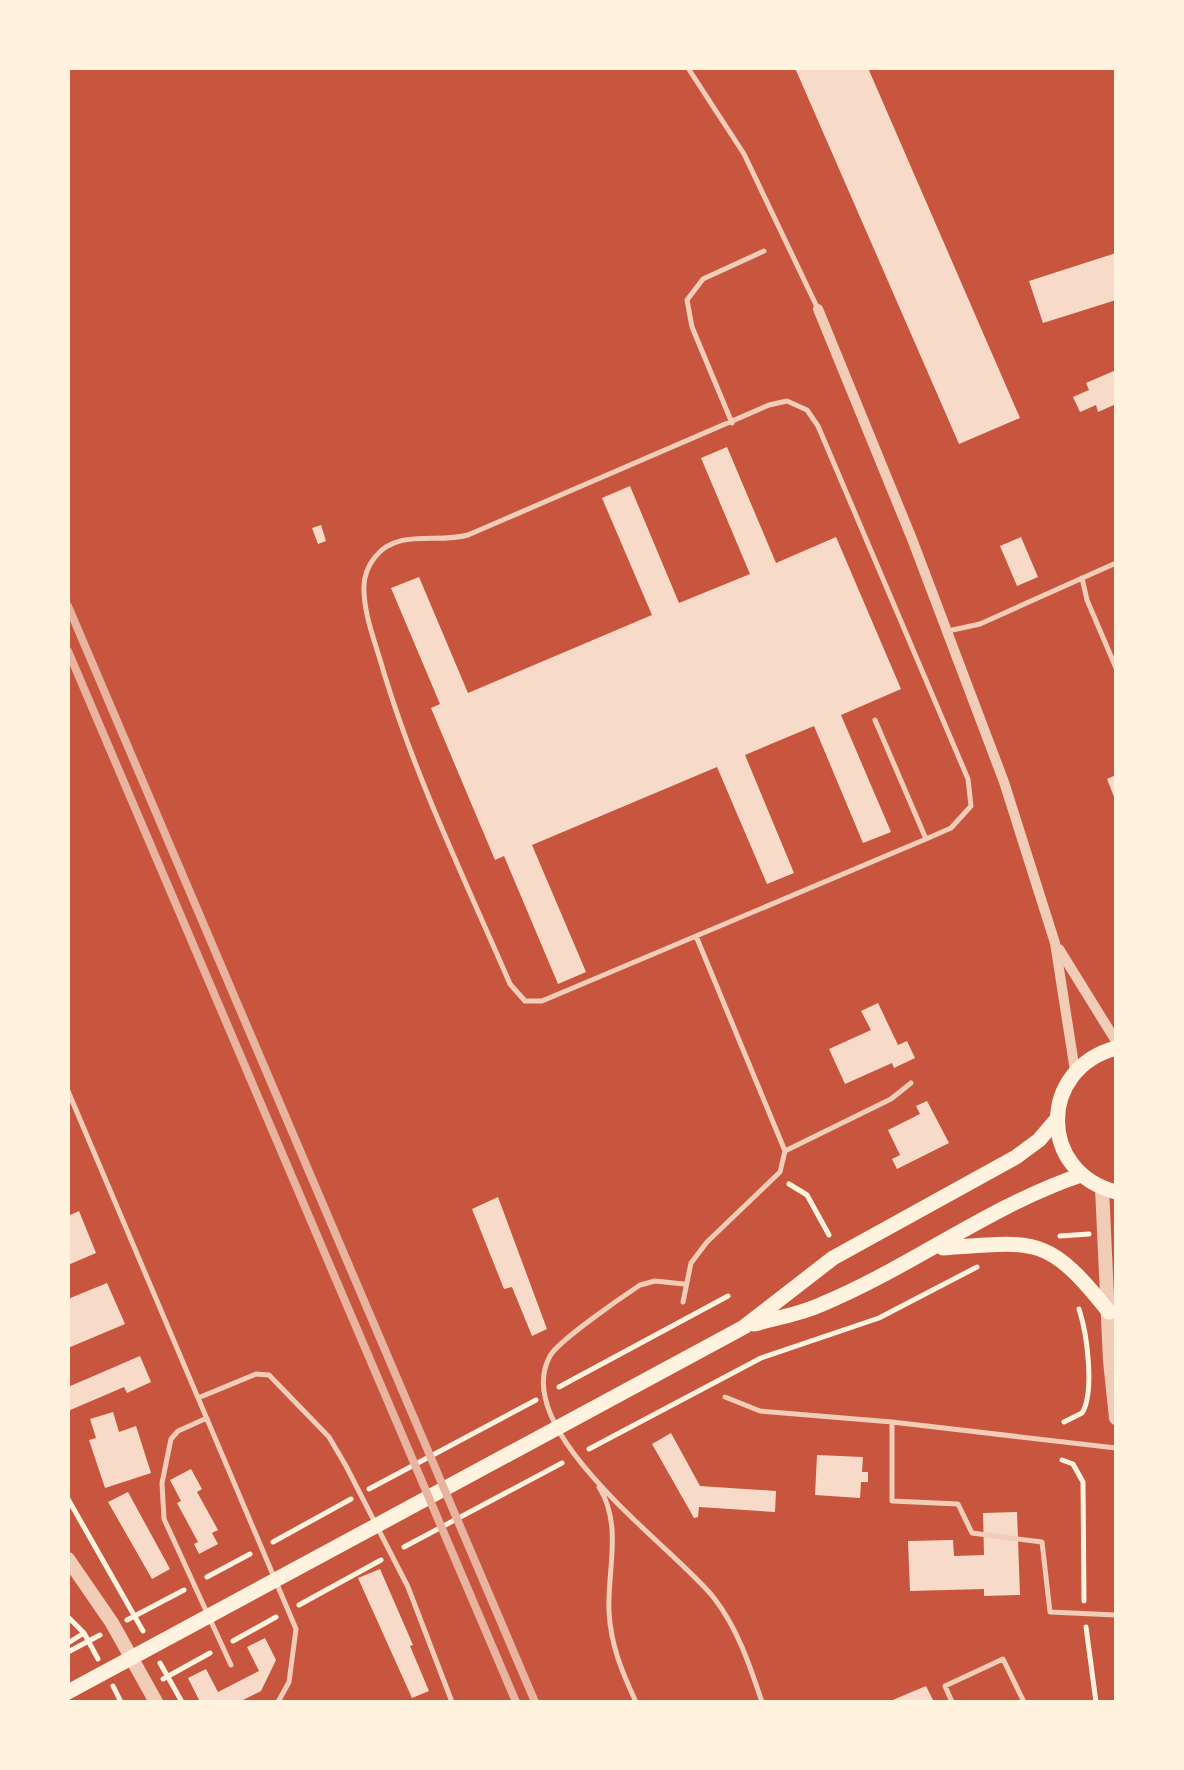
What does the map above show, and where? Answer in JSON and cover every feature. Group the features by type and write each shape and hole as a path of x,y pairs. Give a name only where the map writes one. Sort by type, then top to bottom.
{"main road":[{"path":"1109,1190 1082,1176 1068,1159 1057,1119 1059,1102 1075,1071 1116,1044"},
{"path":"68,1692 744,1327 834,1258 1016,1157 1039,1140 1057,1119"},
{"path":"744,1327 816,1307 1035,1194 1082,1176"},
{"path":"934,1249 1005,1242 1034,1245 1072,1268 1109,1312"}],"street":[{"path":"818,310 998,763 1054,942 1075,1071"},
{"path":"1054,942 1116,1044"},
{"path":"1109,1190 1109,1312 1116,1418"},
{"path":"68,1559 112,1623 156,1702"}],"lane":[{"path":"688,68 744,154 818,310"},
{"path":"732,422 692,327 687,300 703,279 764,251"},
{"path":"787,401 806,410 818,426 968,779 971,806 951,828 926,840 534,1004 516,994 399,721 366,612 364,577 376,556 399,540 451,540 468,535 732,422 787,401"},
{"path":"948,632 980,624 1116,563"},
{"path":"1082,578 1087,600 1116,668"},
{"path":"874,720 926,840"},
{"path":"683,1302 691,1263 707,1242 780,1172 785,1150 696,936"},
{"path":"785,1150 891,1100 911,1083"},
{"path":"68,1091 296,1629 289,1682 278,1702"},
{"path":"636,1702 614,1653 609,1609 611,1518 604,1496 560,1432 548,1404 546,1364 551,1353 640,1285 655,1281 684,1284"},
{"path":"198,1398 256,1374 269,1375 329,1437 408,1587 452,1702"},
{"path":"724,1397 760,1411 1116,1448"},
{"path":"206,1418 178,1431 171,1439 162,1483 164,1519 231,1666"},
{"path":"892,1422 892,1501 958,1504 972,1533 1042,1542 1050,1612 1116,1615"},
{"path":"589,1472 629,1517 714,1598 742,1646 762,1702"},
{"path":"952,1702 944,1686 1002,1659 1024,1702"}],"path":[{"path":"780,1172 791,1188 807,1195 828,1236"},
{"path":"154,1684 491,1499 761,1358 878,1318 987,1264"},
{"path":"554,1390 728,1296"},
{"path":"1064,1422 1082,1414 1089,1396 1084,1324 1071,1296"},
{"path":"206,1577 537,1399"},
{"path":"1062,1460 1073,1464 1083,1482 1084,1614 1096,1702"},
{"path":"68,1500 146,1638"},
{"path":"120,1624 189,1587"},
{"path":"68,1643 84,1633"},
{"path":"68,1652 102,1634"},
{"path":"155,1654 182,1702"}],"building":[{"path":"795,68 868,68 1020,418 959,444"},
{"path":"1116,253 1116,300 1043,323 1029,281"},
{"path":"1116,370 1116,404 1098,412 1096,405 1080,412 1073,397 1089,390 1086,383"},
{"path":"727,447 776,563 836,537 901,689 841,715 891,832 863,843 814,726 745,755 794,873 767,884 717,767 532,845 586,972 558,984 504,856 495,860 431,708 440,704 391,588 419,577 468,693 652,615 602,498 630,486 679,603 750,574 701,458"},
{"path":"321,525 326,541 318,544 312,528"},
{"path":"1021,537 1038,577 1017,586 1000,546"},
{"path":"1116,775 1116,802 1107,779"},
{"path":"878,1003 898,1045 907,1041 915,1058 894,1068 892,1063 845,1084 829,1049 871,1030 861,1011"},
{"path":"927,1101 949,1143 897,1169 892,1159 900,1155 888,1130 920,1114 916,1106"},
{"path":"498,1197 547,1329 532,1336 512,1287 504,1289 472,1209"},
{"path":"79,1211 96,1253 68,1265 68,1216"},
{"path":"107,1283 125,1324 68,1348 68,1299"},
{"path":"140,1356 151,1382 127,1393 124,1387 68,1411 68,1387"},
{"path":"113,1412 119,1432 136,1426 151,1473 105,1488 89,1440 96,1438 90,1419"},
{"path":"671,1433 700,1486 776,1491 775,1512 699,1507 698,1517 694,1518 652,1444"},
{"path":"817,1455 863,1457 862,1472 868,1472 868,1482 861,1482 860,1498 815,1495"},
{"path":"191,1469 202,1489 197,1492 218,1530 212,1533 218,1544 199,1554 194,1544 198,1542 177,1503 181,1501 170,1480"},
{"path":"128,1492 170,1569 152,1579 108,1502"},
{"path":"1017,1512 1020,1595 984,1596 984,1589 910,1591 908,1541 953,1540 954,1556 984,1555 983,1513"},
{"path":"380,1569 429,1691 412,1698 358,1578"},
{"path":"265,1638 276,1660 261,1691 239,1702 199,1700 188,1678 206,1669 218,1692 259,1671 247,1647"},
{"path":"926,1686 934,1702 888,1702 914,1691"}],"railway":[{"path":"68,606 535,1702"},
{"path":"68,651 516,1702"}]}
